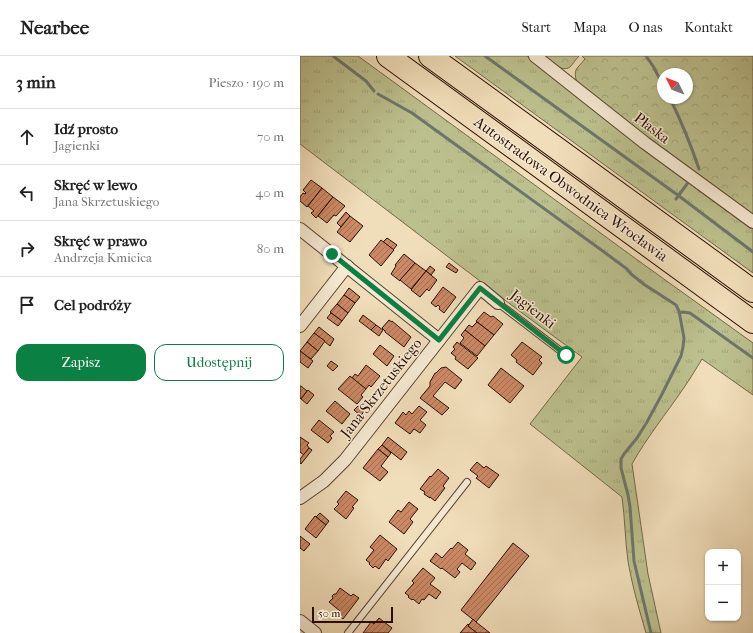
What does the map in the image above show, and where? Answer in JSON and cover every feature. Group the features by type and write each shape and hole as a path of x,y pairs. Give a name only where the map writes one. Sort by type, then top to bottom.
{"highway":[{"name":"Autostradowa Obwodnica Wrocławia","path":"388,56 753,322"},
{"name":"Autostradowa Obwodnica Wrocławia","path":"430,56 753,291"}],"street":[{"name":"Płaska","path":"535,56 645,143 753,222"},
{"path":"300,229 439,340"},
{"path":"300,326 347,266"},
{"name":"Jana Skrzetuskiego","path":"300,498 324,481 345,460 480,288"},
{"name":"Jagienki","path":"480,288 498,303"},
{"path":"301,623 315,633"}],"lane":[{"name":"Jagienki","path":"498,303 566,355"},
{"path":"348,633 467,482"}],"green space":[{"path":"300,56 358,56 753,343 753,395 702,359 632,464 648,574 661,633 646,633 628,561 622,497 530,424 582,357 300,144"},
{"path":"455,56 527,56 700,190 753,228 753,273"},
{"path":"543,56 579,56 570,67 563,69 556,66"},
{"path":"582,56 753,56 753,215 662,149 577,83 575,72 585,59"}],"building":[{"path":"311,180 322,188 307,207 300,201 300,197 303,193 306,193 303,190"},
{"path":"322,188 333,197 316,218 311,213 314,211 308,206"},
{"path":"333,197 345,206 327,223 318,216"},
{"path":"346,212 350,216 341,227 337,223"},
{"path":"350,216 363,226 350,242 337,232"},
{"path":"387,238 397,245 393,250 383,242"},
{"path":"381,240 394,250 381,266 369,255"},
{"path":"404,254 415,263 400,281 391,274 396,266 395,265"},
{"path":"415,263 426,271 411,289 400,280"},
{"path":"449,263 458,270 456,273 446,267"},
{"path":"430,266 435,270 431,275 426,271"},
{"path":"426,271 437,280 429,291 427,289 420,297 411,290"},
{"path":"443,287 456,297 444,313 439,309 440,307 438,305 436,307 431,303"},
{"path":"349,288 360,297 355,303 344,295"},
{"path":"344,295 355,303 348,313 337,304"},
{"path":"337,304 348,313 342,321 330,312"},
{"path":"484,312 491,317 493,316 503,324 494,335 476,321"},
{"path":"331,313 342,321 338,326 327,318"},
{"path":"363,315 376,325 371,330 359,321"},
{"path":"389,320 411,337 404,347 382,328"},
{"path":"477,322 494,335 485,346 465,330 469,325 472,327"},
{"path":"376,325 383,330 379,336 371,330"},
{"path":"319,327 334,339 330,346 314,333"},
{"path":"465,330 485,346 477,356 460,343 464,338 461,335"},
{"path":"314,333 325,341 318,351 307,342"},
{"path":"307,342 318,351 311,359 300,351"},
{"path":"457,342 478,358 468,369 455,359 456,357 451,353 455,349 453,347"},
{"path":"522,342 542,357 539,360 542,363 533,375 516,362 517,360 511,355"},
{"path":"380,345 394,356 387,366 373,354"},
{"path":"300,351 313,361 308,368 300,362"},
{"path":"331,361 338,366 333,371 327,366"},
{"path":"366,365 380,376 371,387 369,385 366,389 352,378 355,374 358,376"},
{"path":"446,367 462,380 455,389 445,382 433,396 449,408 442,415 420,398 430,386 430,382 435,373 441,368"},
{"path":"501,368 524,386 510,403 488,385"},
{"path":"350,376 366,389 361,395 363,397 357,404 338,389"},
{"path":"300,386 307,391 301,399 300,398"},
{"path":"308,390 314,395 307,404 301,399"},
{"path":"335,401 350,414 342,424 326,411"},
{"path":"358,406 364,411 361,416 354,410"},
{"path":"419,406 427,412 420,420 426,425 420,433 414,429 410,434 395,423 403,412 406,415 409,411 412,414"},
{"path":"319,420 334,432 330,436 332,438 328,443 311,430"},
{"path":"300,437 309,443 307,445 309,448 304,455 300,452"},
{"path":"388,437 407,452 401,460 382,445"},
{"path":"382,445 391,453 388,457 378,449"},
{"path":"309,448 312,450 301,464 300,459"},
{"path":"378,449 388,457 381,466 388,472 380,481 363,468"},
{"path":"477,462 484,468 486,466 499,475 489,488 476,478 478,476 470,470"},
{"path":"438,469 449,478 443,486 445,488 435,501 424,494 425,492 420,489 430,476 431,477"},
{"path":"346,491 358,500 352,507 354,508 346,519 334,509 339,504 337,502"},
{"path":"409,502 418,509 410,519 413,522 404,534 389,522 398,510 401,512"},
{"path":"320,513 329,521 326,525 316,517"},
{"path":"315,516 326,525 316,538 305,529"},
{"path":"380,535 397,549 388,561 386,559 379,569 375,566 373,568 366,560 374,550 370,547"},
{"path":"300,536 310,544 304,551 300,548"},
{"path":"458,542 468,550 465,554 476,563 471,570 462,563 457,569 460,572 455,578 430,561 436,553 442,558"},
{"path":"513,543 529,556 476,622 461,610"},
{"path":"423,568 435,578 430,584 441,592 436,599 429,594 424,600 422,599 419,604 408,597 409,596 405,593 414,583 412,581"},
{"path":"340,588 351,596 353,594 359,598 343,619 337,614 340,611 329,602 333,598 332,596 336,594"},
{"path":"379,618 392,628 388,633 363,633 371,622 374,624"},
{"path":"473,619 490,633 477,633 468,626"},
{"path":"468,624 468,626 477,633 460,633"}],"waterway":[{"path":"333,56 366,81 374,91"},
{"path":"485,56 679,196 753,252"},
{"path":"646,56 657,74"},
{"path":"378,94 412,113 600,249 627,269 645,285 676,305 679,311 684,338 681,356 647,422 621,459 621,468 630,507 634,561 651,633"},
{"path":"673,104 686,133 699,169"},
{"path":"676,199 687,184"},
{"path":"679,313 690,313 753,358"}],"route":[{"path":"332,254 439,340 480,288 566,355"}]}
